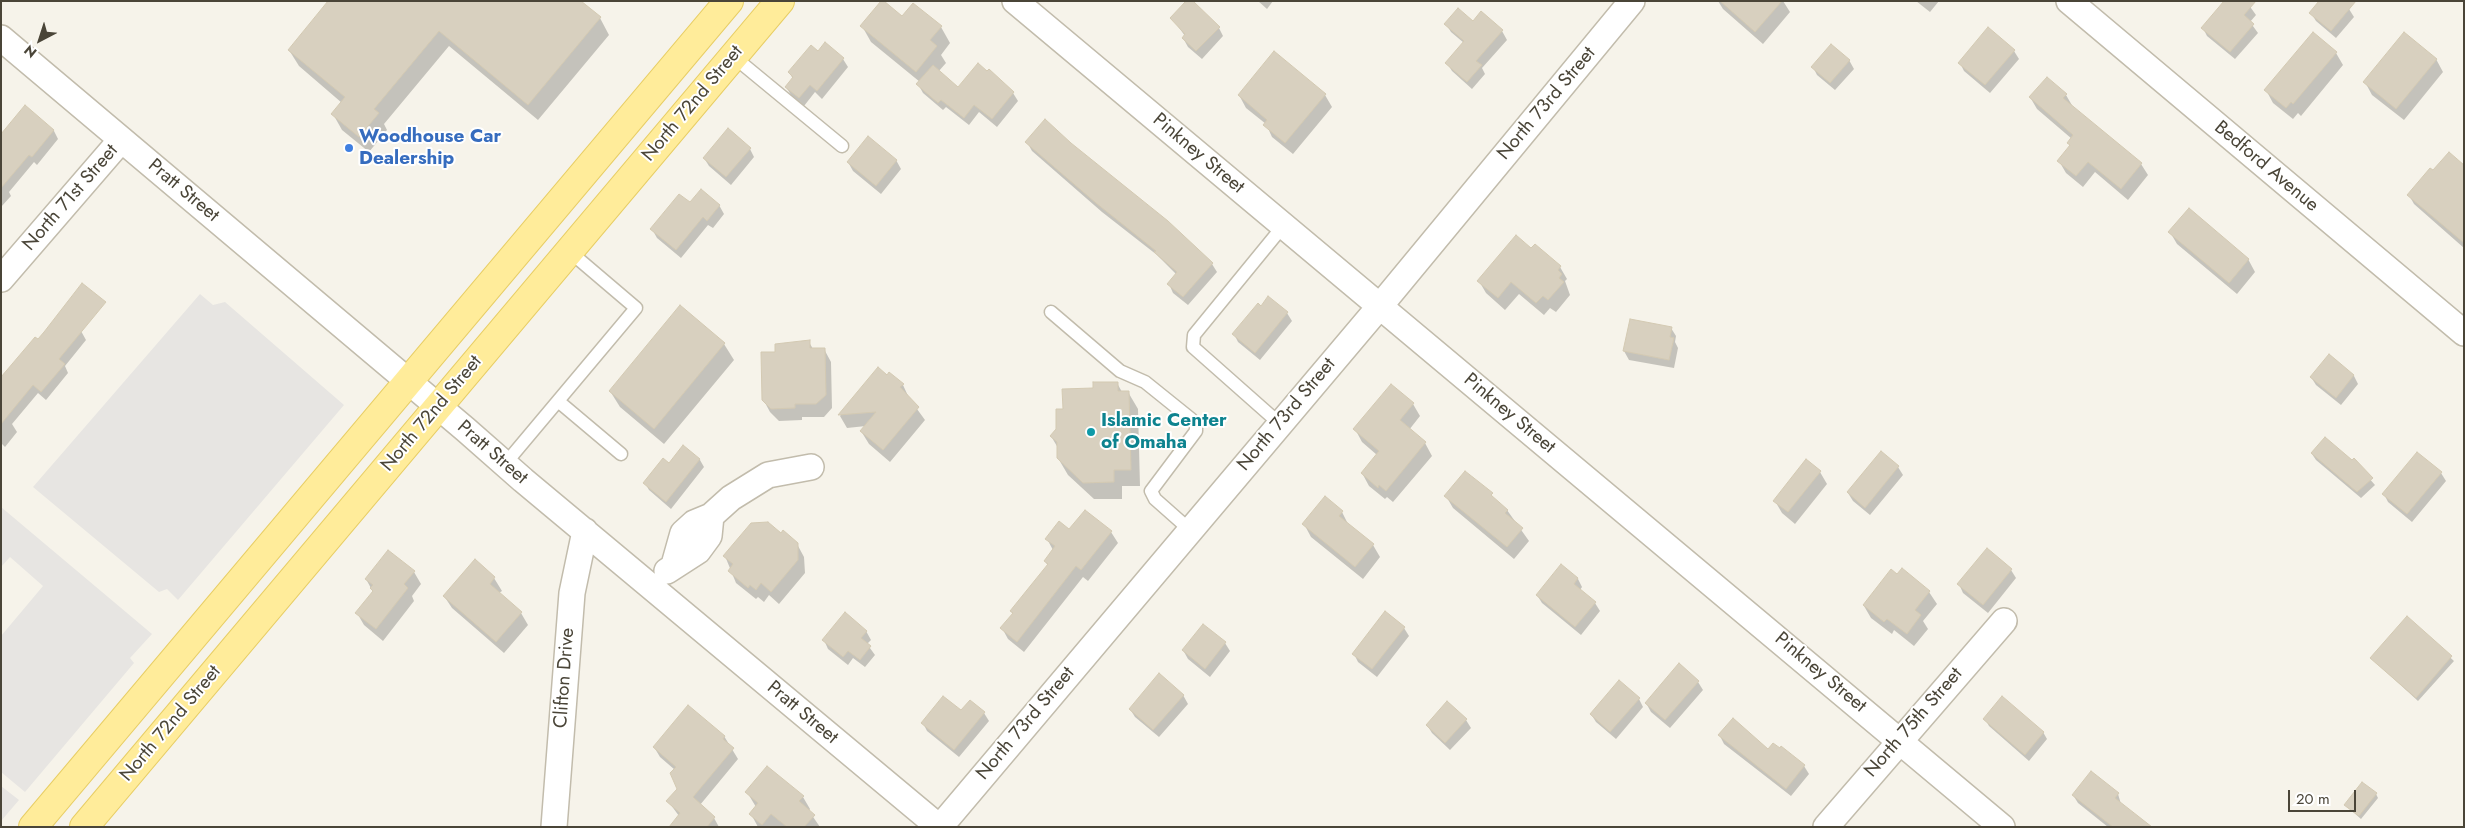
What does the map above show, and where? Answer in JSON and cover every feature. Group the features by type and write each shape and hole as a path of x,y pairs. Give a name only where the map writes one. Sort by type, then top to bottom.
{"main road":[{"name":"North 72nd Street","path":"33,827 410,382 729,1"},
{"name":"North 72nd Street","path":"84,827 780,1"}],"street":[{"name":"Pinkney Street","path":"1015,1 2002,827"},
{"name":"North 73rd Street","path":"939,827 1380,306 1632,1"},
{"name":"Bedford Avenue","path":"2069,1 2464,333"},
{"name":"Pratt Street","path":"1,38 505,464 939,827"},
{"name":"North 71st Street","path":"1,279 121,140"},
{"path":"651,586 674,565 698,551 709,536 711,516 731,498 768,475 811,467"},
{"name":"Clifton Drive","path":"554,827 572,593 586,531"},
{"name":"North 75th Street","path":"1826,827 1899,740 2004,621"}],"lane":[{"path":"734,57 842,146"},
{"path":"1280,424 1193,347 1194,335 1284,226"},
{"path":"505,464 636,308 569,251"},
{"path":"1051,312 1120,371 1146,382 1196,425 1196,431 1151,491 1155,500 1190,530"},
{"path":"558,401 621,454"}],"shaded area":[{"path":"200,294 213,305 225,302 344,405 178,600 167,589 159,592 33,487"},
{"path":"1,507 152,634 130,658 134,663 25,792 1,772 1,636 43,586 10,557 1,567"},
{"path":"1,786 19,800 1,821"}],"building":[{"path":"328,1 581,1 601,17 528,105 439,31 374,109 379,113 359,137 331,114 345,97 288,50"},
{"path":"881,1 884,1 902,16 913,3 942,26 930,40 937,46 916,72 860,26"},
{"path":"1186,1 1193,1 1220,27 1196,51 1182,38 1185,34 1170,18"},
{"path":"1720,1 1782,1 1755,32"},
{"path":"2224,1 2256,1 2244,15 2254,24 2230,52 2201,28"},
{"path":"2319,1 2356,1 2331,31 2309,13"},
{"path":"1458,8 1473,21 1481,11 1503,30 1476,61 1482,65 1467,82 1445,63 1464,41 1444,24"},
{"path":"1988,27 2015,50 1985,85 1958,63"},
{"path":"2313,32 2337,52 2293,104 2291,102 2286,108 2264,90"},
{"path":"2404,32 2437,59 2396,109 2363,82"},
{"path":"825,42 844,58 817,91 810,85 799,98 785,87 793,77 788,72 811,45 818,51"},
{"path":"1831,44 1850,60 1830,83 1811,67"},
{"path":"1274,51 1326,94 1285,143 1263,125 1267,120 1238,95"},
{"path":"978,63 987,71 989,69 1014,92 992,119 974,105 964,118 941,100 938,103 916,84 933,65 958,87"},
{"path":"2047,77 2067,94 2063,98 2142,163 2121,189 2088,162 2076,176 2057,161 2070,145 2067,143 2073,135 2029,97"},
{"path":"25,105 54,130 32,157 29,155 1,188 1,134"},
{"path":"1045,119 1071,143 1168,221 1213,263 1183,297 1167,284 1177,272 1154,252 1156,251 1025,142"},
{"path":"728,128 751,148 726,177 703,158"},
{"path":"868,136 897,160 876,186 847,162"},
{"path":"2449,152 2464,165 2464,243 2407,195 2430,168 2433,170"},
{"path":"701,189 720,205 707,221 703,217 676,250 650,229 679,194 690,202"},
{"path":"2189,208 2249,259 2229,283 2168,232"},
{"path":"1516,235 1531,248 1535,244 1561,266 1558,270 1562,274 1559,278 1564,282 1548,300 1543,296 1536,303 1511,282 1498,298 1477,281"},
{"path":"82,283 106,302 59,359 65,364 41,392 33,385 1,424 1,377 35,337 38,339"},
{"path":"1268,296 1288,312 1255,353 1232,334 1258,303 1261,306"},
{"path":"680,305 725,343 654,429 609,391"},
{"path":"1630,319 1672,327 1670,337 1674,338 1669,360 1623,351"},
{"path":"810,340 810,348 825,348 826,395 816,404 795,404 795,408 771,409 762,400 761,352 775,352 775,344"},
{"path":"2329,354 2354,375 2336,398 2310,377"},
{"path":"878,367 887,375 889,372 904,384 900,387 919,407 883,450 860,431 876,412 838,415"},
{"name":"Islamic Center of Omaha","path":"1093,382 1118,382 1118,391 1129,391 1131,470 1114,470 1114,482 1083,483 1057,458 1057,442 1050,436 1056,429 1056,409 1063,409 1062,389 1093,388"},
{"path":"1391,384 1414,403 1400,420 1426,442 1386,491 1379,485 1378,488 1361,473 1379,451 1353,429"},
{"path":"2325,437 2352,460 2354,458 2373,478 2357,492 2311,453"},
{"path":"683,445 700,459 666,502 643,483 663,458 669,463"},
{"path":"1881,451 1899,466 1865,508 1847,492"},
{"path":"2417,452 2442,472 2407,514 2382,494"},
{"path":"1806,459 1821,471 1788,512 1773,501"},
{"path":"1465,471 1493,493 1491,495 1508,510 1505,513 1523,528 1507,547 1444,496"},
{"path":"1325,496 1343,511 1339,516 1374,544 1355,567 1302,524"},
{"path":"1085,510 1112,531 1081,570 1076,566 1017,642 1000,628 1013,613 1010,611 1048,564 1044,561 1055,546 1045,539 1059,521 1069,529"},
{"path":"768,522 781,533 783,530 798,543 798,560 771,592 761,583 756,590 750,585 748,588 728,571 733,564 723,556 751,523"},
{"path":"1987,548 2012,569 1983,605 1957,584"},
{"path":"388,550 415,571 404,584 408,588 376,629 355,613 373,591 370,588 373,585 365,579"},
{"path":"475,559 495,577 490,584 522,612 496,642 443,596"},
{"path":"1561,564 1578,578 1574,584 1596,602 1575,627 1536,595"},
{"path":"1902,568 1930,591 1915,610 1921,615 1907,634 1887,619 1884,622 1863,605 1891,569 1897,574"},
{"path":"1385,611 1405,627 1372,669 1352,654"},
{"path":"845,612 867,631 861,638 871,646 860,660 848,651 843,657 822,640"},
{"path":"2407,616 2452,656 2416,698 2370,658"},
{"path":"1203,624 1226,642 1205,669 1182,650"},
{"path":"1679,663 1699,681 1665,720 1645,703"},
{"path":"1159,673 1184,695 1153,730 1129,709"},
{"path":"1619,680 1640,698 1610,732 1590,714"},
{"path":"943,696 961,710 970,700 985,712 954,750 921,723"},
{"path":"2002,696 2044,732 2025,755 1983,719"},
{"path":"1447,701 1467,719 1445,743 1426,725"},
{"path":"688,705 725,736 723,739 734,748 693,797 715,817 707,827 669,827 680,813 666,801 677,789 670,773 676,767 653,747"},
{"path":"1733,718 1768,749 1773,743 1780,748 1781,746 1805,765 1786,789 1718,735"},
{"path":"767,766 804,796 799,801 815,815 804,827 787,827 771,814 762,825 749,814 758,803 745,792"},
{"path":"2091,771 2119,793 2115,798 2152,827 2113,827 2072,795"},
{"path":"2362,782 2377,793 2359,816 2344,805"}],"place":[{"name":"Woodhouse Car Dealership","path":"349,148"},
{"name":"Islamic Center of Omaha","path":"1091,432"}]}
